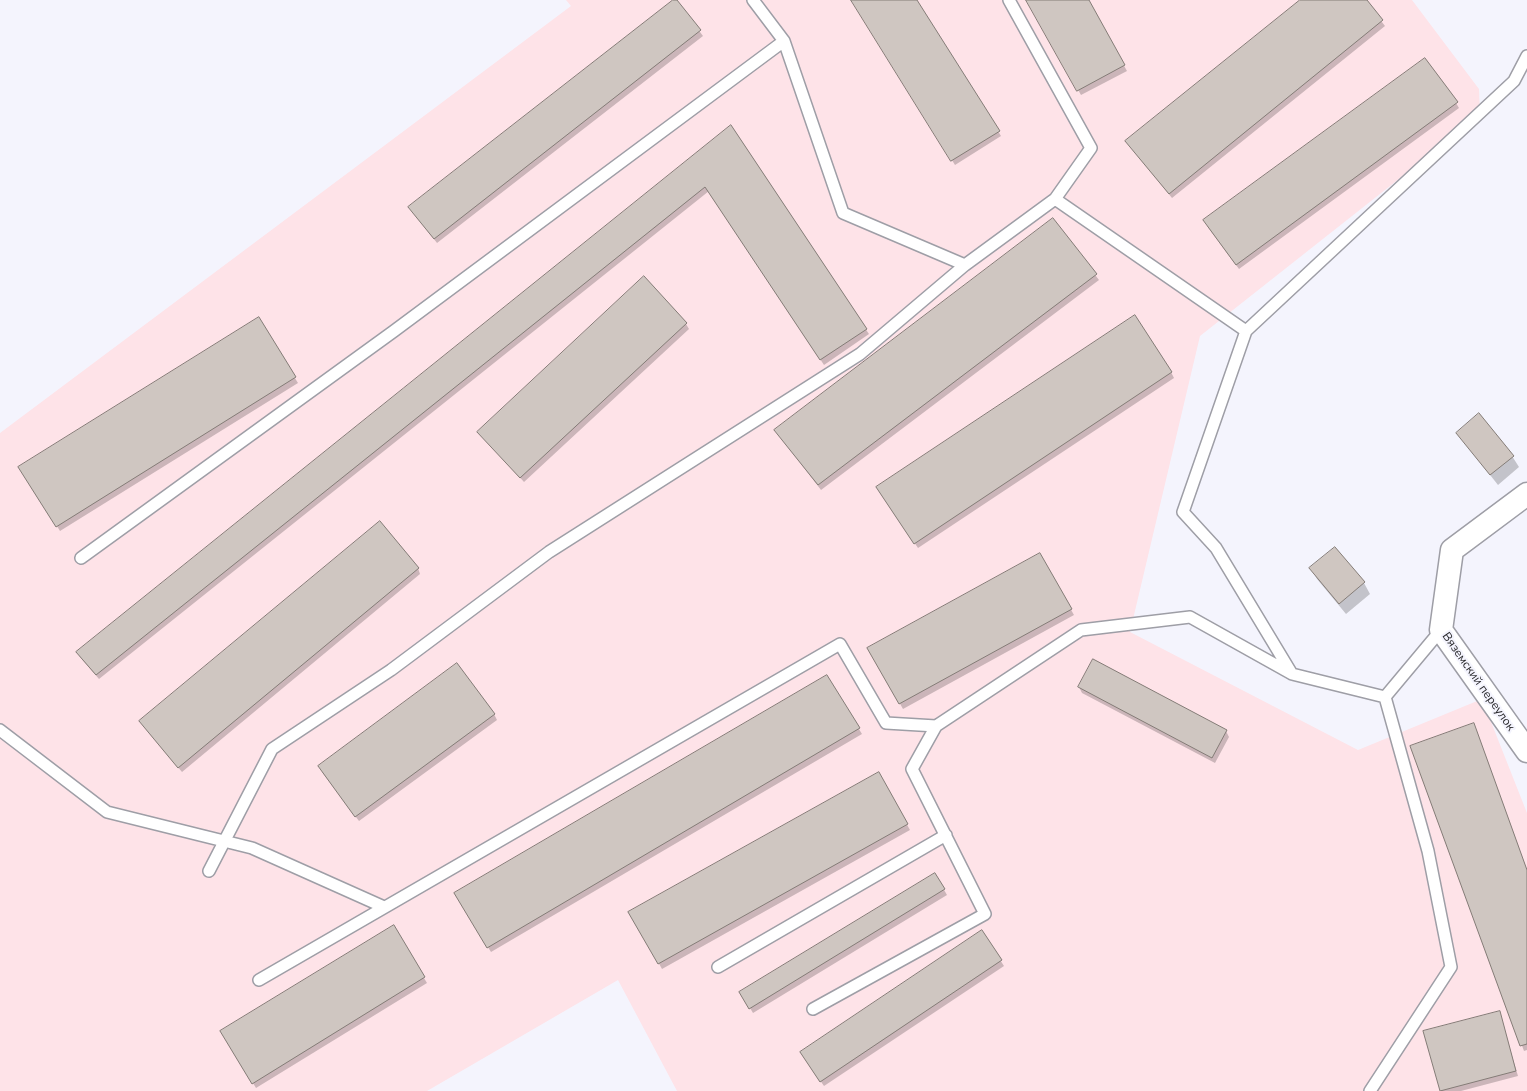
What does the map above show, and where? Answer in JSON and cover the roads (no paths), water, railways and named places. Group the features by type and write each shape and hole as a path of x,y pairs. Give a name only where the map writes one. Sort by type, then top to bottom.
{"street":[{"name":"Вяземский переулок","path":"1527,494 1452,550 1441,630 1527,751"}],"lane":[{"path":"753,0 784,41 843,212 965,265"},
{"path":"209,871 272,749 391,670 549,552 860,354 965,265 1055,199 1091,148 1009,0"},
{"path":"81,558 394,331 784,41"},
{"path":"1292,674 1216,548 1183,512 1246,331 1514,81 1527,56"},
{"path":"1055,199 1246,331"},
{"path":"813,1009 985,914 912,769 936,726 1081,630 1190,617 1292,674 1385,697"},
{"path":"1385,697 1441,630"},
{"path":"259,980 840,644 886,723 936,726"},
{"path":"1370,1091 1451,967 1428,852 1385,697"},
{"path":"0,730 107,812 252,848 384,907"},
{"path":"718,967 946,835"}]}
